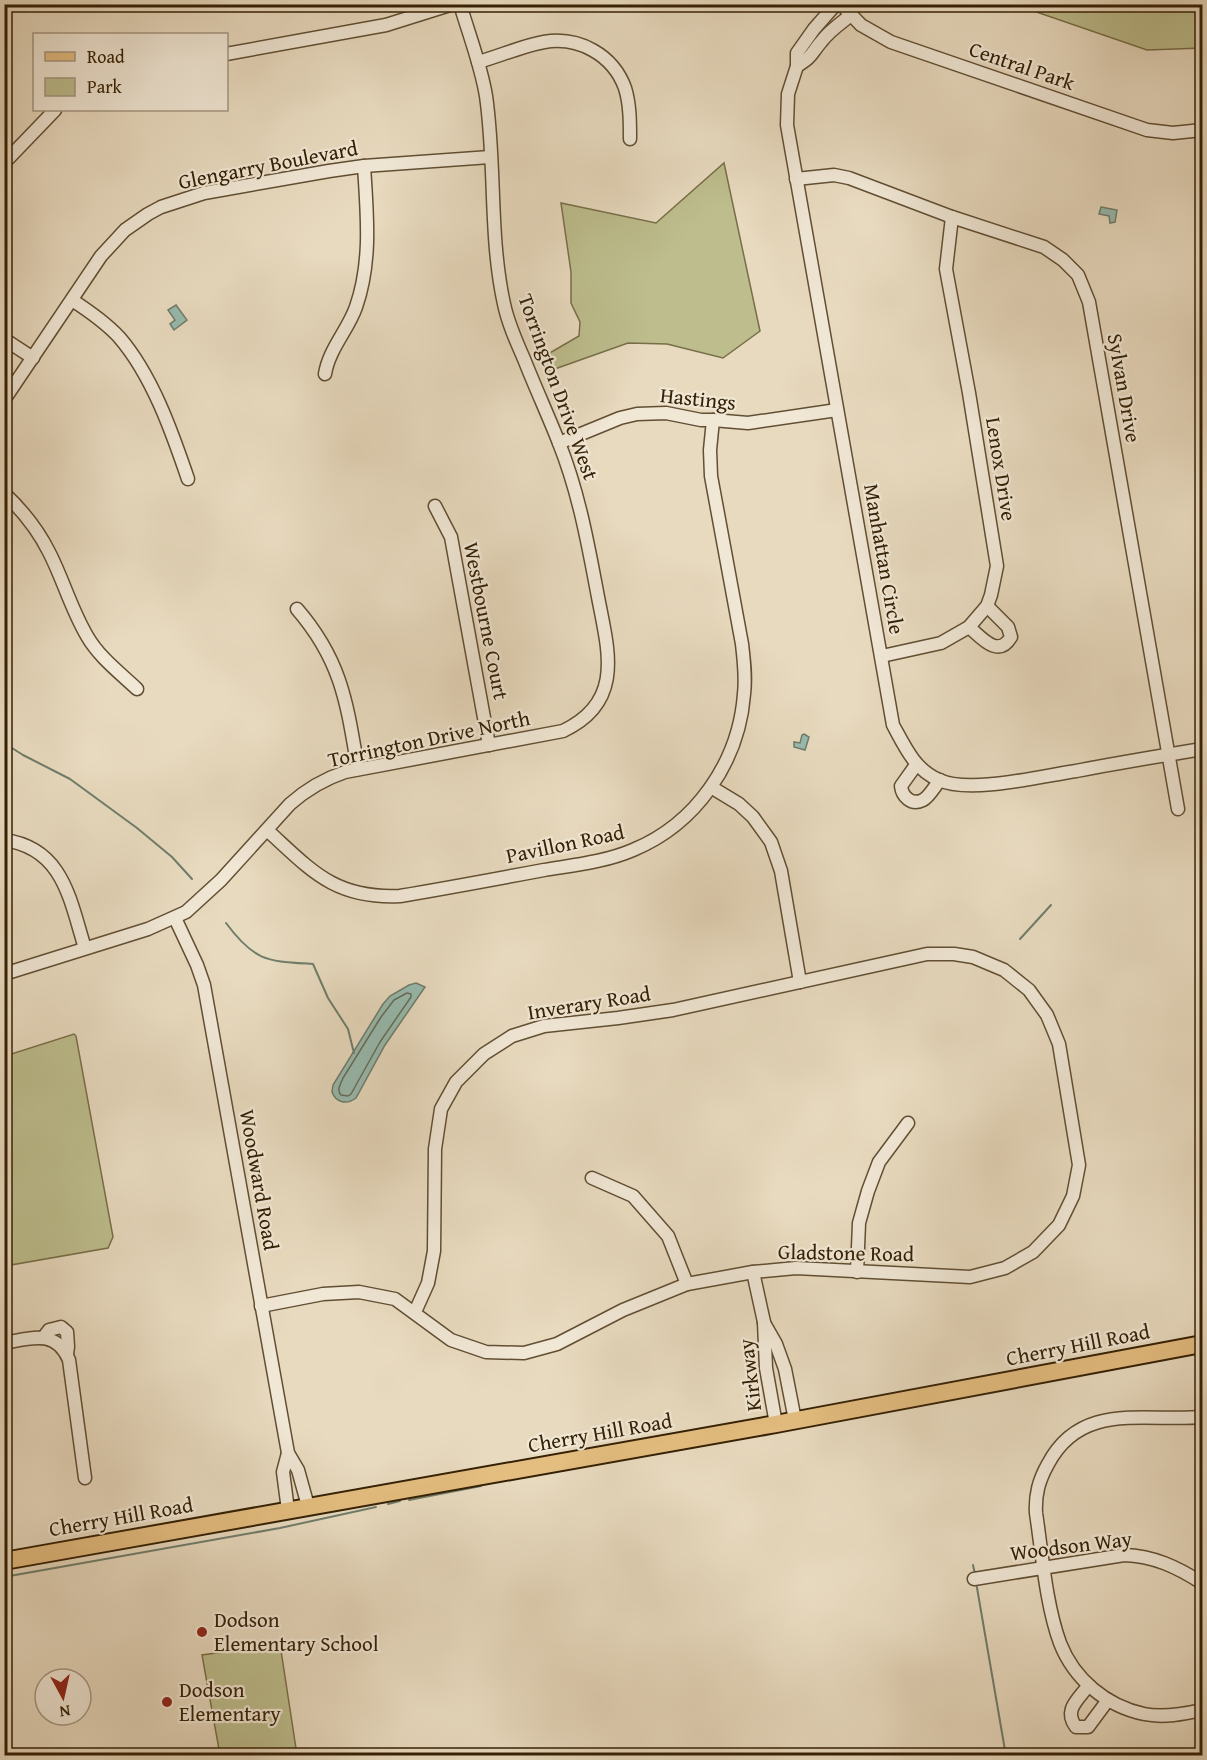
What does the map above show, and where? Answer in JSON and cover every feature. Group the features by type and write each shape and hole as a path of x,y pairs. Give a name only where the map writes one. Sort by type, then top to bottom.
{"main road":[{"name":"Cherry Hill Road","path":"4,1561 776,1424 1203,1344"}],"street":[{"path":"228,54 386,25 453,4"},
{"name":"Torrington Drive West","path":"460,4 486,96 498,272 504,307 517,344 559,443 584,524 609,664 603,694 593,709"},
{"name":"Manhattan Circle","path":"836,4 797,53 797,66 788,94 787,125 893,725 916,765 940,780 964,785 1005,783 1203,749"},
{"name":"Central Park","path":"841,4 861,25 891,42 1147,130 1173,133 1203,130"},
{"name":"Manhattan Circle","path":"797,66 811,57 834,28 851,15"},
{"path":"478,62 544,42 573,42 591,49 608,61 621,78 628,100 630,139"},
{"path":"5,161 55,111"},
{"name":"Glengarry Boulevard","path":"4,399 114,240 135,222 161,207 204,193 364,166 490,157"},
{"path":"325,374 327,361 355,309 366,268 368,232 364,166"},
{"name":"Sylvan Drive","path":"796,179 834,175 849,178 952,218 1044,248 1063,260 1078,275 1085,290 1091,314 1178,809"},
{"name":"Lenox Drive","path":"882,656 941,643 969,627 987,606 997,566 946,269 952,218"},
{"path":"72,300 107,325 132,355 157,399 188,479"},
{"path":"4,339 33,358"},
{"name":"Hastings","path":"559,443 620,417 637,414 666,413 733,423 763,422 837,410"},
{"name":"Pavillon Road","path":"267,830 312,871 332,884 348,891 382,897 400,896 597,861 622,854 646,844 671,828 694,807 711,787 726,763 736,739 743,709 745,681 742,644 711,476 710,450 713,420"},
{"path":"4,493 30,521 40,536 92,645 137,689"},
{"name":"Westbourne Court","path":"435,506 451,537 489,745"},
{"path":"969,627 993,646 1002,646 1008,641 1011,637 1008,627 987,606"},
{"path":"297,609 318,636 336,671 348,712 358,769"},
{"name":"Torrington Drive North","path":"4,974 148,929 186,912 205,896 290,804 312,787 335,776 358,769 563,731 583,719 593,709"},
{"path":"916,765 901,786 906,798 913,802 923,800 940,780"},
{"path":"711,787 746,811 771,842 781,871 800,982"},
{"path":"4,840 32,848 56,868 66,888 86,948"},
{"name":"Woodward Road","path":"175,918 204,986 288,1453 298,1470 308,1506"},
{"name":"Gladstone Road","path":"261,1306 323,1294 359,1292 394,1299 451,1340 486,1352 524,1353 557,1344 623,1310 687,1284 753,1272 796,1268 970,1277 1005,1268 1033,1252 1059,1225 1073,1196 1079,1165 1059,1044 1047,1015 1029,990 1004,970 972,957 954,954 927,954 800,982"},
{"name":"Inverary Road","path":"415,1312 428,1283 434,1251 435,1149 441,1109 456,1082 484,1054 512,1036 544,1026 673,1010 800,982"},
{"path":"857,1272 859,1223 867,1191 879,1162 908,1123"},
{"path":"592,1178 633,1196 668,1236 687,1284"},
{"name":"Kirkway","path":"753,1272 764,1322 766,1368 776,1424"},
{"name":"Kirkway","path":"764,1322 776,1344 784,1369 795,1420"},
{"path":"4,1343 37,1338 56,1342 67,1354 85,1478"},
{"path":"1203,1417 1111,1419 1085,1426 1068,1437 1054,1453 1041,1476 1035,1496 1053,1617 1060,1644 1072,1666 1088,1686 1121,1707 1144,1714 1163,1716 1203,1710"},
{"name":"Woodward Road","path":"288,1453 283,1472 288,1510"},
{"name":"Woodson Way","path":"974,1579 1106,1557 1134,1556 1167,1563 1203,1583"},
{"path":"1088,1686 1071,1710 1070,1719 1076,1727 1088,1727 1108,1700"}],"green space":[{"path":"1016,5 1202,5 1202,48 1147,50"},
{"path":"724,163 760,331 723,358 667,344 628,343 549,371 541,358 579,336 580,322 571,303 571,272 561,203 656,223"},
{"path":"74,1034 113,1237 108,1248 5,1266 5,1056"},
{"path":"280,1644 297,1755 220,1755 202,1655"}],"water":[{"path":"1101,207 1117,210 1115,222 1110,223 1109,216 1099,214"},
{"path":"176,305 187,320 174,330 170,324 175,320 168,310"},
{"path":"804,734 809,737 805,750 794,747 794,742 800,743"},
{"path":"416,983 425,987 385,1045 356,1098 349,1102 336,1099 332,1092 333,1085 383,1004 390,996"}],"waterway":[{"path":"4,743 70,779 137,828 172,857 192,879"},
{"path":"1020,939 1051,905"},
{"path":"226,923 245,945 263,957 284,962 313,964 328,998 348,1029 354,1053"},
{"path":"409,1500 481,1486"},
{"path":"388,1504 400,1501"},
{"path":"4,1577 280,1528 376,1507"},
{"path":"973,1565 975,1574"},
{"path":"976,1582 1006,1756"}],"place":[{"name":"Dodson Elementary School","path":"202,1632"},
{"name":"Dodson Elementary","path":"167,1702"}]}
